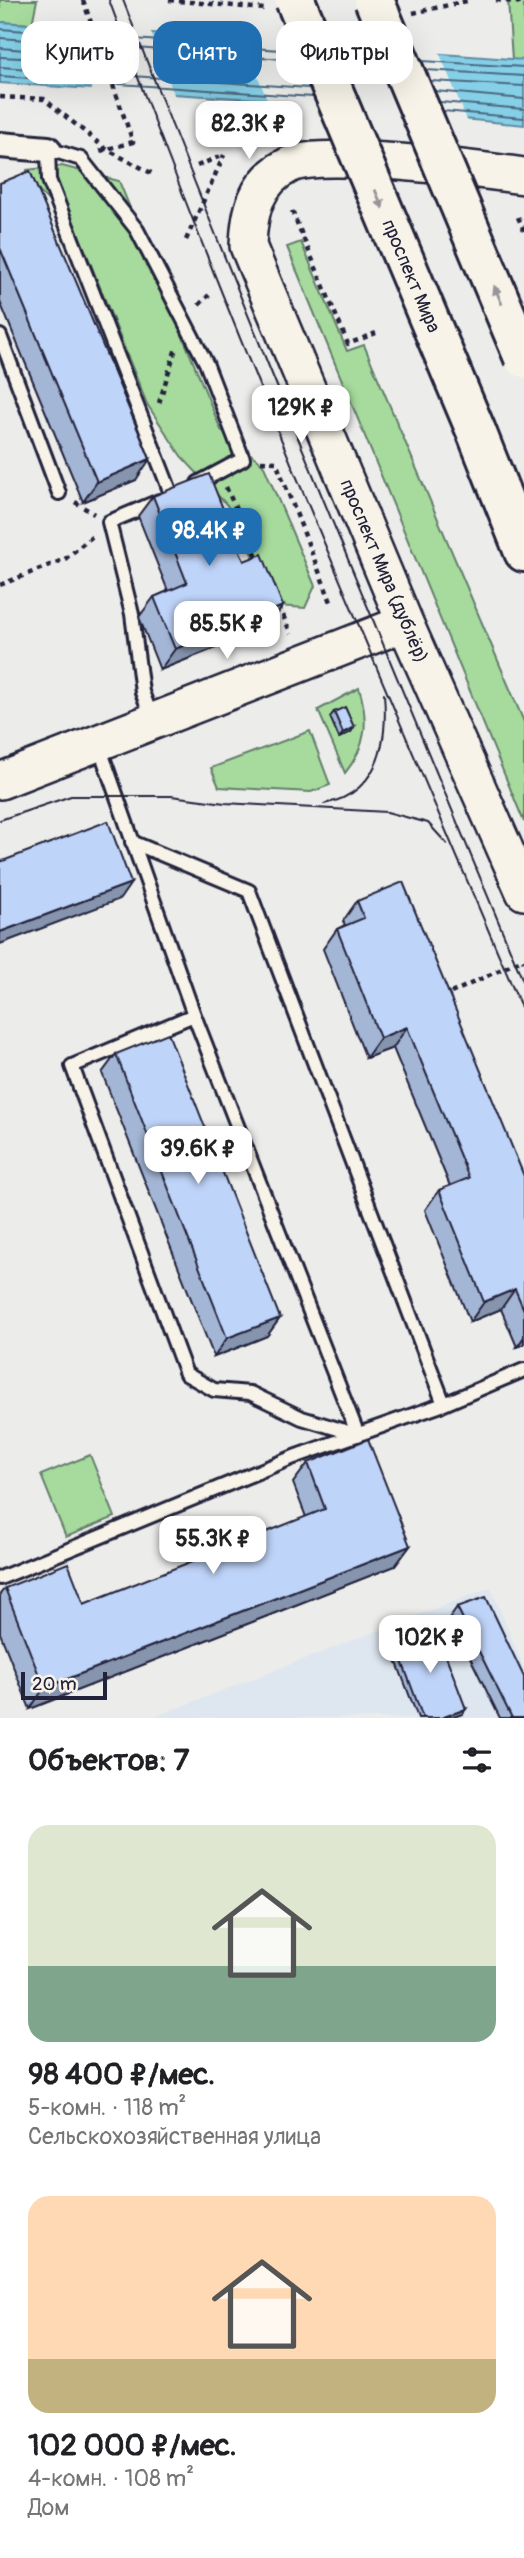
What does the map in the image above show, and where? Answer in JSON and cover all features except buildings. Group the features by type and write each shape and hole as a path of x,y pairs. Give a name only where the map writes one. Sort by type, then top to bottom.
{"main road":[{"name":"проспект Мира","path":"295,0 524,552"},
{"path":"374,0 524,358"},
{"name":"проспект Мира (дублёр)","path":"524,176 335,158 290,165 271,178 255,197 249,218 248,246 405,623 524,892"},
{"path":"0,781 405,623"}],"street":[{"path":"0,145 48,149"}],"lane":[{"path":"153,720 142,692 132,614 109,522 172,496 243,459 185,317 136,230 80,159 48,149 50,180 172,496"},
{"path":"0,335 59,493"},
{"path":"97,743 194,1014 358,1435"},
{"path":"132,842 249,891 444,1404"},
{"path":"194,1014 72,1066 186,1374 214,1390 250,1393 302,1418 358,1435"},
{"path":"0,1578 294,1457 444,1404 524,1370"}],"path":[{"path":"83,0 133,142 106,149"},
{"path":"496,0 524,3"},
{"path":"0,97 44,99 106,149 155,175"},
{"path":"186,240 224,155 197,166"},
{"path":"292,211 348,344 376,333"},
{"path":"518,217 524,231"},
{"path":"149,438 185,317"},
{"path":"276,462 331,602"},
{"path":"220,473 264,572"},
{"path":"0,585 65,559 109,522 59,493"},
{"path":"275,597 291,634"},
{"path":"451,993 523,959 524,961"}],"shaded area":[{"path":"491,1587 524,1669 524,1718 151,1718"}],"green space":[{"path":"0,0 37,0 33,21 0,22"},
{"path":"508,0 524,0 524,60 512,60"},
{"path":"62,166 119,181 221,430 263,464 315,586 305,608 278,606 227,505 181,456 147,404 77,230 26,178 27,170"},
{"path":"301,242 347,351 364,345 524,722 524,822 287,247"},
{"path":"359,688 364,711 364,733 358,753 345,773 318,710"},
{"path":"310,731 330,785 311,792 219,787 211,768"},
{"path":"90,1455 115,1517 66,1537 41,1475"}],"water":[{"path":"0,22 21,24 21,84 139,84 139,32 153,33 153,84 262,84 262,41 276,42 276,84 413,84 413,52 524,60 524,125 283,101 0,83"}],"pier":[{"path":"139,29 150,30 153,38 153,84 170,84 175,97 93,92 90,84 139,84"},
{"path":"262,39 276,40 276,84 413,84 413,50 439,52 469,125 269,104 261,84"}],"tram line":[{"path":"109,0 258,383 524,1014"},
{"path":"123,0 270,370 524,983"},
{"path":"324,804 343,798 357,789 376,763 384,730 384,694"},
{"path":"0,820 71,796 171,796 225,803 387,812 428,823 447,844"}]}
